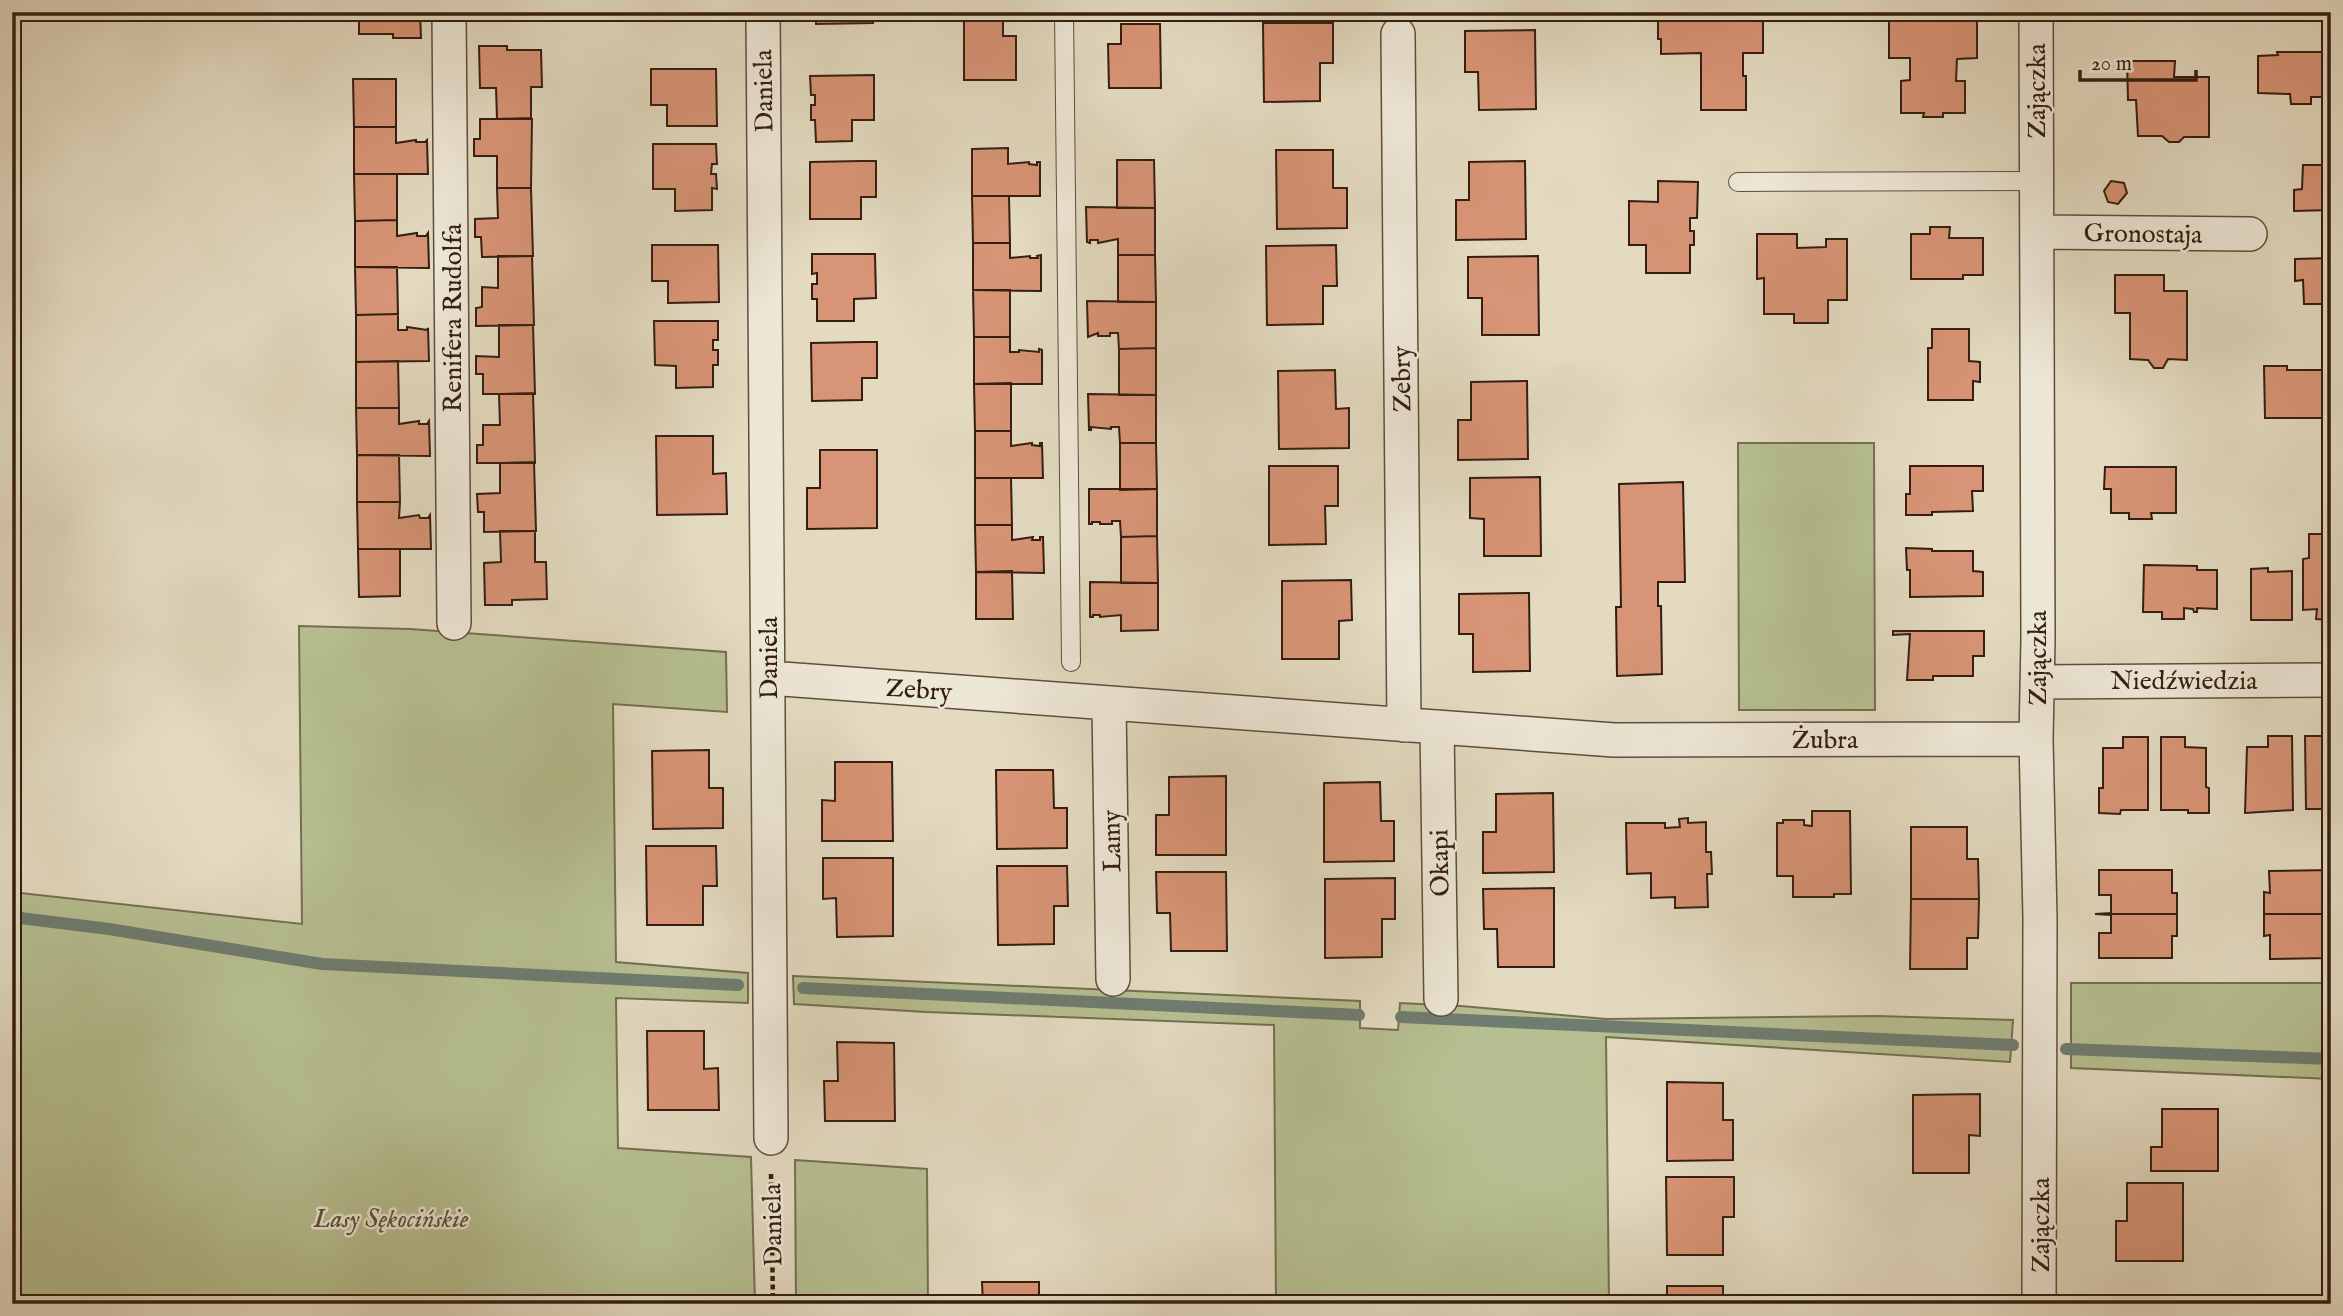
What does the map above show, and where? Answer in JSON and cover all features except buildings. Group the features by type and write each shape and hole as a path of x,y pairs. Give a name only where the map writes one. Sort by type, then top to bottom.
{"street":[{"name":"Renifera Rudolfa","path":"449,12 454,623"},
{"name":"Daniela","path":"763,12 771,1138"},
{"name":"Zajączka","path":"2036,12 2039,1304"},
{"name":"Zebry","path":"1398,34 1404,725"},
{"name":"Gronostaja","path":"2037,232 2250,234"},
{"name":"Zebry","path":"769,678 1614,740"},
{"name":"Niedźwiedzia","path":"2038,682 2331,680"},
{"name":"Lamy","path":"1109,704 1113,979"},
{"name":"Okapi","path":"1437,727 1441,999"},
{"name":"Żubra","path":"1614,740 2036,739"}],"lane":[{"path":"1064,12 1070,662"},
{"path":"1738,182 2037,181"}],"path":[{"name":"Daniela","path":"771,1138 773,1304"}],"green space":[{"path":"1738,443 1874,443 1875,710 1739,710"},
{"name":"Lasy Sękocińskie","path":"299,626 410,629 726,652 727,712 613,704 616,962 748,973 748,1003 616,998 618,1148 751,1157 755,1304 12,1304 12,892 302,924"},
{"path":"793,976 1360,1001 1360,1028 1398,1030 1400,1003 1606,1019 1877,1016 2013,1020 2010,1062 1606,1037 1609,1304 1276,1304 1274,1025 926,1012 794,1004"},
{"path":"2071,983 2331,983 2331,1079 2071,1068"},
{"path":"795,1160 927,1169 928,1304 796,1304"}],"waterway":[{"path":"12,917 109,929 322,964 738,985"},
{"path":"803,988 1359,1015"},
{"path":"1401,1017 2013,1045"},
{"path":"2066,1049 2331,1059"}]}
